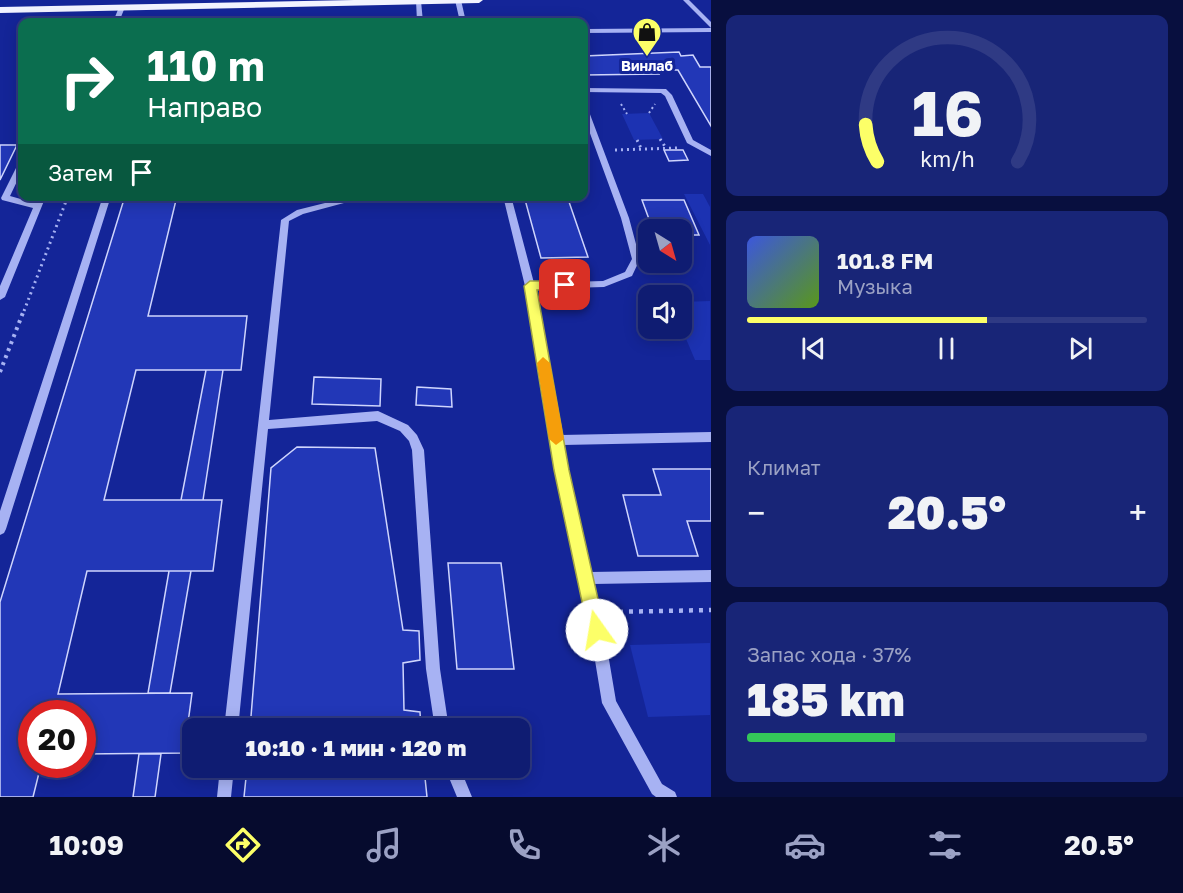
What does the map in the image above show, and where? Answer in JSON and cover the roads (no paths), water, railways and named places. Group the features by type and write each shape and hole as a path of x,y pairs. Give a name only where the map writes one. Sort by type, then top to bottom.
{"main road":[{"path":"0,10 479,0"}],"street":[{"path":"458,0 462,18"},
{"path":"686,0 711,28"},
{"path":"418,1 420,18"},
{"path":"118,18 122,7"},
{"path":"588,31 711,28"},
{"path":"588,90 663,91 668,95 690,141 711,154"},
{"path":"530,286 604,284 630,274 636,259 625,218 588,120"},
{"path":"18,172 5,198 38,206"},
{"path":"0,296 40,201"},
{"path":"0,529 105,201"},
{"path":"232,718 285,220 300,212 345,201"},
{"path":"508,201 530,286 557,440 593,612 609,703 657,789 670,797"},
{"path":"263,425 378,416 404,428 413,438 418,450 433,669 440,718"},
{"path":"557,440 711,437"},
{"path":"585,578 711,576"},
{"path":"224,797 226,778"},
{"path":"456,778 465,797"}],"place":[{"name":"Винлаб","path":"647,58"}]}
